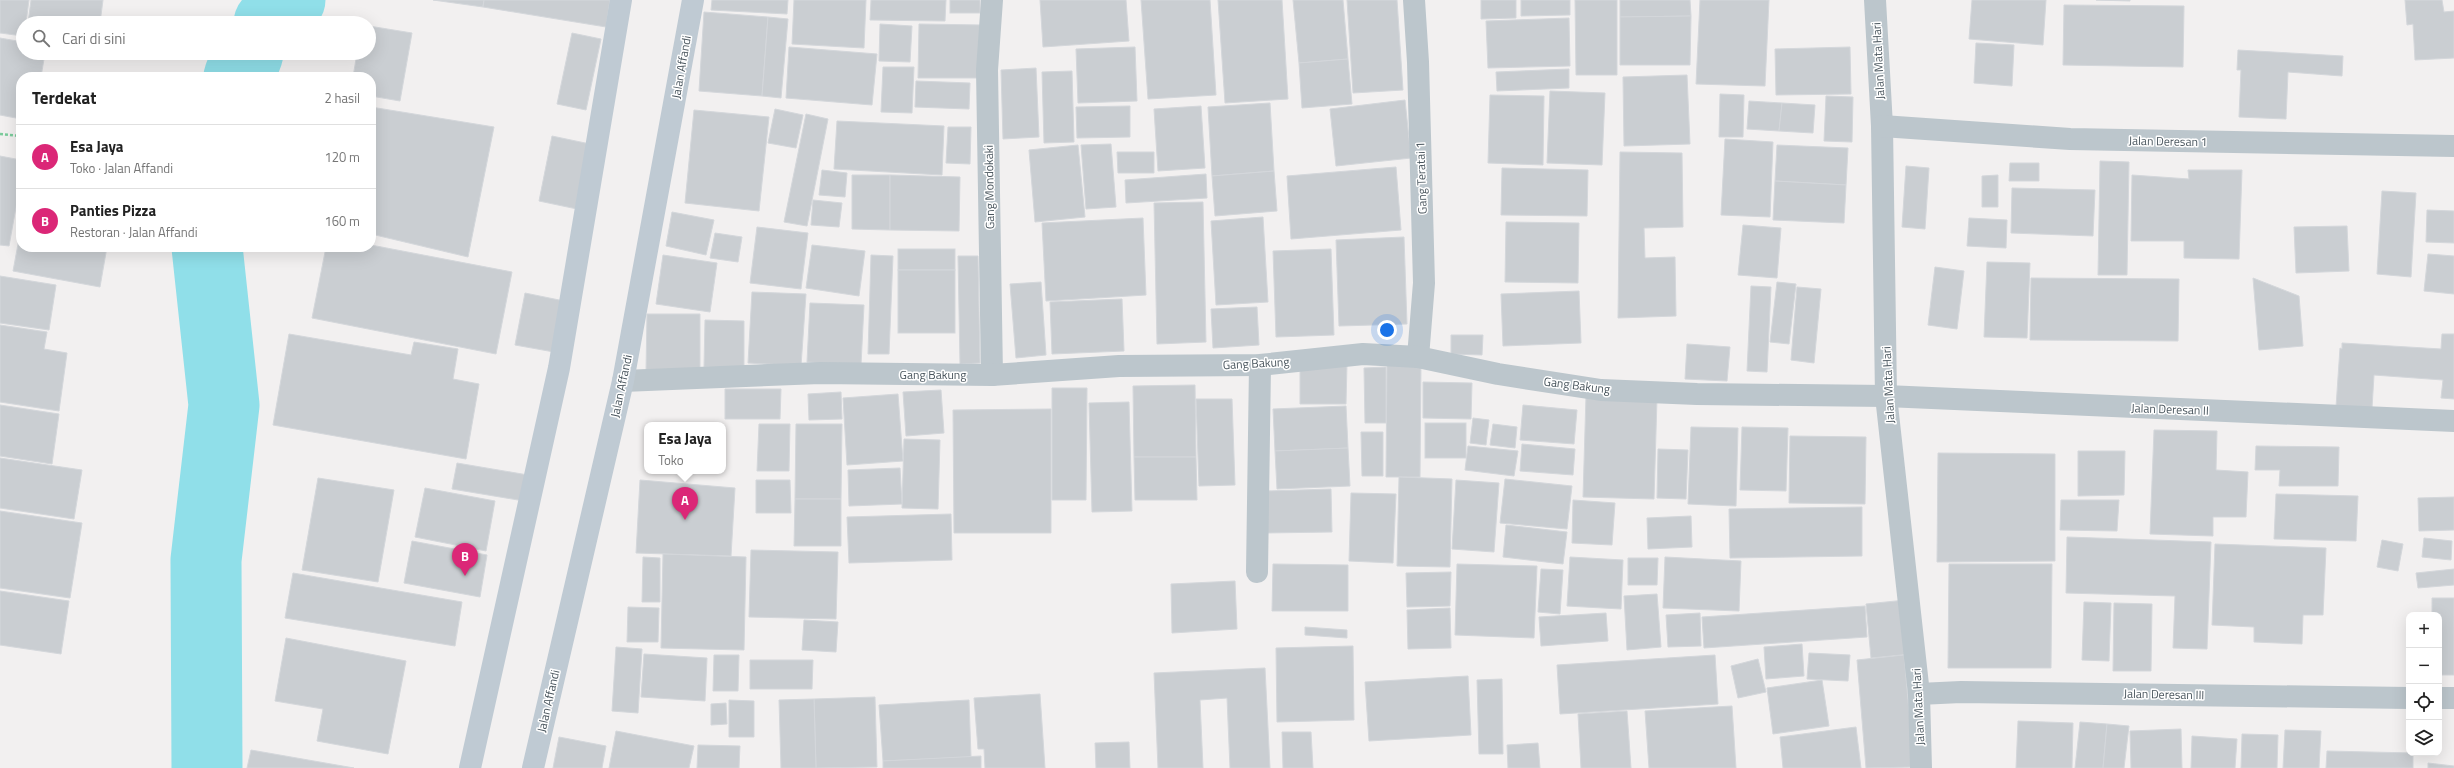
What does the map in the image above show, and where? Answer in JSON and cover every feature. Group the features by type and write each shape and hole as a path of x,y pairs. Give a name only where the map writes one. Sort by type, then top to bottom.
{"main road":[{"path":"470,768 558,368 621,0"},
{"name":"Jalan Affandi","path":"533,768 623,381 693,0"}],"street":[{"name":"Gang Mondokaki","path":"992,0 987,70 992,375"},
{"name":"Gang Teratai 1","path":"1414,0 1418,70 1424,282 1418,357"},
{"name":"Jalan Mata Hari","path":"1875,0 1882,126 1886,396 1919,694 1921,768"},
{"name":"Jalan Deresan 1","path":"1882,126 2070,140 2454,146"},
{"name":"Gang Bakung","path":"623,381 820,374 992,375 1119,366 1260,365 1363,354 1418,357 1498,374 1601,390 1697,394 1886,396"},
{"path":"1257,572 1260,365"},
{"name":"Jalan Deresan II","path":"1886,396 2454,421"},
{"name":"Jalan Deresan III","path":"1919,694 1961,692 2406,698"},
{"path":"2442,698 2454,698"}],"path":[{"path":"0,134 16,136"}],"building":[{"path":"0,0 29,0 27,16 16,16 16,35 0,33"},
{"path":"31,0 103,0 101,16 29,16"},
{"path":"433,0 484,0 483,7"},
{"path":"484,0 610,0 606,27 483,7"},
{"path":"712,0 788,0 787,14 711,10"},
{"path":"794,0 866,0 864,48 792,44"},
{"path":"871,0 946,0 945,21 870,20"},
{"path":"950,0 980,0 980,13 950,13"},
{"path":"1040,0 1126,0 1129,41 1043,47"},
{"path":"1141,0 1210,0 1216,95 1148,99"},
{"path":"1218,0 1282,0 1288,99 1225,103"},
{"path":"1293,0 1343,0 1348,59 1299,63"},
{"path":"1347,0 1397,0 1403,90 1353,93"},
{"path":"1481,0 1516,0 1516,18 1481,19"},
{"path":"1521,0 1570,0 1570,15 1521,16"},
{"path":"1575,0 1617,0 1617,75 1576,75"},
{"path":"1620,0 1690,0 1691,16 1620,17"},
{"path":"1700,0 1769,0 1765,86 1696,84"},
{"path":"1972,0 2046,0 2043,45 1969,39"},
{"path":"2096,0 2130,0 2130,1"},
{"path":"2405,0 2442,0 2444,12 2454,11 2454,58 2415,60 2413,24 2407,25"},
{"path":"2064,5 2184,6 2183,67 2063,65"},
{"path":"704,12 768,17 762,96 699,91"},
{"path":"1691,16 1690,65 1620,65 1620,17"},
{"path":"768,17 788,19 781,98 762,96"},
{"path":"1569,18 1570,66 1488,68 1486,21"},
{"path":"880,24 912,26 910,62 879,61"},
{"path":"919,24 982,25 982,78 918,78"},
{"path":"376,27 412,33 400,101 376,97 376,72 354,72 356,60 376,60"},
{"path":"572,33 601,39 586,110 557,104"},
{"path":"0,38 16,41 16,60 44,60 42,72 16,72 16,118 0,115"},
{"path":"1976,43 2014,45 2012,86 1974,83"},
{"path":"789,47 877,54 872,105 786,98"},
{"path":"1135,47 1137,101 1078,103 1076,49"},
{"path":"1850,47 1851,94 1776,95 1775,49"},
{"path":"2238,50 2343,56 2342,76 2288,72 2286,119 2239,117 2241,70 2237,70"},
{"path":"1348,59 1352,104 1302,108 1299,63"},
{"path":"883,67 914,67 912,113 881,112"},
{"path":"1036,68 1039,137 1003,139 1001,70"},
{"path":"1569,69 1569,88 1497,91 1496,72"},
{"path":"1072,71 1074,142 1044,143 1042,72"},
{"path":"1687,75 1690,144 1624,146 1623,77"},
{"path":"916,81 970,83 969,109 915,107"},
{"path":"1550,91 1605,93 1602,165 1547,163"},
{"path":"1720,94 1744,95 1743,137 1719,137"},
{"path":"1490,95 1544,96 1543,165 1488,163"},
{"path":"1826,96 1853,97 1852,142 1824,141"},
{"path":"1405,100 1411,158 1336,166 1330,109"},
{"path":"1749,101 1782,103 1779,131 1747,129"},
{"path":"1270,103 1274,171 1212,176 1208,107"},
{"path":"1782,103 1815,105 1813,133 1779,131"},
{"path":"1130,106 1130,137 1077,138 1076,107"},
{"path":"1201,106 1205,168 1158,171 1154,109"},
{"path":"376,108 494,127 468,257 376,235"},
{"path":"775,109 803,115 796,148 768,143"},
{"path":"694,110 769,117 759,211 685,203"},
{"path":"806,114 828,119 807,226 784,222"},
{"path":"837,121 944,126 942,175 834,169"},
{"path":"948,127 971,127 970,164 946,163"},
{"path":"552,136 590,144 577,209 539,201"},
{"path":"1725,139 1773,142 1770,217 1721,215"},
{"path":"1111,144 1116,207 1086,209 1081,145"},
{"path":"1078,145 1085,217 1035,222 1029,150"},
{"path":"1777,145 1848,148 1846,185 1775,181"},
{"path":"1117,152 1154,152 1154,173 1118,173"},
{"path":"1620,152 1682,153 1683,227 1644,228 1645,258 1675,257 1676,316 1618,318"},
{"path":"0,156 16,159 16,208 9,246 0,245"},
{"path":"2100,161 2129,162 2127,275 2098,275"},
{"path":"2010,163 2039,163 2039,181 2009,181"},
{"path":"1906,166 1929,168 1925,229 1902,227"},
{"path":"1396,167 1401,230 1291,239 1287,176"},
{"path":"1502,168 1588,170 1587,216 1501,215"},
{"path":"822,170 847,173 845,197 819,195"},
{"path":"2188,170 2242,170 2239,259 2184,258 2184,241 2131,241 2132,175 2189,179"},
{"path":"1274,171 1277,211 1215,216 1212,176"},
{"path":"1206,174 1207,198 1126,203 1125,180"},
{"path":"852,175 890,175 890,230 852,229"},
{"path":"890,175 960,177 959,231 890,230"},
{"path":"1998,175 1998,207 1982,207 1982,176"},
{"path":"1775,181 1846,185 1844,223 1773,220"},
{"path":"2012,188 2095,190 2093,236 2011,233"},
{"path":"2382,191 2416,193 2411,277 2377,274"},
{"path":"813,200 842,203 839,227 811,225"},
{"path":"1203,202 1206,342 1157,344 1154,203"},
{"path":"2427,210 2454,211 2454,243 2426,242"},
{"path":"672,212 714,220 706,255 666,246"},
{"path":"1263,217 1268,302 1216,305 1211,221"},
{"path":"1143,218 1146,295 1046,301 1042,223"},
{"path":"1969,218 2007,220 2006,248 1967,246"},
{"path":"1506,222 1579,223 1578,283 1505,282"},
{"path":"1743,225 1781,228 1777,278 1738,275"},
{"path":"2347,226 2349,271 2296,273 2294,227"},
{"path":"757,227 808,233 801,289 750,283"},
{"path":"715,233 742,237 738,262 710,258"},
{"path":"1404,237 1407,324 1339,326 1336,240"},
{"path":"812,245 865,251 859,296 806,288"},
{"path":"376,246 512,272 496,354 312,318 325,252 376,252"},
{"path":"898,249 955,249 955,270 898,270"},
{"path":"1331,249 1334,335 1276,337 1273,251"},
{"path":"17,252 106,252 100,287 13,271"},
{"path":"2428,254 2454,256 2454,294 2424,291"},
{"path":"663,255 717,263 710,312 656,304"},
{"path":"871,255 893,256 889,354 868,354"},
{"path":"958,256 978,256 980,363 960,364"},
{"path":"1987,262 2030,263 2027,338 1984,337"},
{"path":"1935,267 1964,271 1957,329 1928,325"},
{"path":"898,270 955,270 955,333 898,333"},
{"path":"0,276 56,285 49,330 0,323"},
{"path":"2031,278 2179,279 2178,341 2030,340"},
{"path":"2253,278 2299,296 2303,346 2259,350"},
{"path":"1041,282 1046,355 1016,358 1010,284"},
{"path":"1777,282 1796,284 1789,344 1770,342"},
{"path":"1751,286 1771,287 1767,372 1747,371"},
{"path":"1797,287 1821,289 1814,363 1791,360"},
{"path":"1579,291 1581,343 1503,346 1501,294"},
{"path":"752,292 806,294 801,366 748,363"},
{"path":"525,293 564,301 554,352 515,345"},
{"path":"1122,299 1124,351 1052,354 1050,302"},
{"path":"810,303 864,305 861,365 807,362"},
{"path":"1257,307 1259,345 1213,348 1211,309"},
{"path":"647,314 700,314 700,372 646,372"},
{"path":"705,320 744,321 744,368 704,367"},
{"path":"0,325 47,332 44,349 67,353 59,411 0,402"},
{"path":"289,334 411,355 414,342 458,349 453,379 479,384 466,459 273,425"},
{"path":"2442,334 2454,334 2454,399 2441,398 2443,380 2374,375 2372,408 2336,407 2340,348 2342,349 2342,343 2441,349"},
{"path":"1451,335 1483,335 1482,355 1451,354"},
{"path":"1687,344 1730,347 1727,381 1685,379"},
{"path":"1387,360 1421,360 1420,477 1386,477"},
{"path":"1347,363 1346,404 1300,404 1300,364"},
{"path":"1386,367 1386,423 1365,423 1364,368"},
{"path":"1423,382 1472,383 1471,419 1423,418"},
{"path":"1195,385 1196,457 1134,457 1133,386"},
{"path":"1052,388 1087,388 1086,500 1052,500"},
{"path":"725,389 781,389 780,419 725,419"},
{"path":"941,390 944,433 906,436 903,392"},
{"path":"841,392 842,419 809,420 808,394"},
{"path":"898,394 903,461 847,465 843,398"},
{"path":"1586,396 1657,398 1654,499 1583,497"},
{"path":"1196,399 1232,399 1235,485 1199,486"},
{"path":"1129,402 1132,511 1092,512 1089,403"},
{"path":"0,405 59,414 52,464 0,456"},
{"path":"1523,405 1577,410 1574,444 1520,440"},
{"path":"1346,406 1348,448 1275,451 1273,409"},
{"path":"1051,409 1051,533 954,533 953,410"},
{"path":"1473,418 1489,420 1486,445 1470,443"},
{"path":"1425,423 1466,423 1466,458 1425,458"},
{"path":"759,424 790,424 789,471 757,471"},
{"path":"796,424 842,424 841,499 795,499"},
{"path":"1493,424 1517,427 1515,448 1490,445"},
{"path":"1691,427 1738,428 1736,506 1688,504"},
{"path":"1742,427 1788,428 1786,491 1740,490"},
{"path":"2154,430 2217,431 2216,470 2248,472 2246,517 2213,517 2213,536 2150,534"},
{"path":"1361,432 1383,432 1383,476 1362,476"},
{"path":"1790,436 1866,437 1865,504 1789,503"},
{"path":"904,439 940,440 938,509 902,508"},
{"path":"1522,444 1575,449 1573,475 1520,471"},
{"path":"1468,446 1518,451 1514,476 1465,470"},
{"path":"2256,446 2339,447 2338,486 2279,486 2280,470 2255,470"},
{"path":"1348,448 1350,486 1277,489 1275,451"},
{"path":"1658,449 1688,450 1686,499 1657,498"},
{"path":"2078,451 2125,451 2124,495 2078,496"},
{"path":"1938,453 2055,454 2055,561 1937,562"},
{"path":"1134,457 1196,457 1197,500 1135,500"},
{"path":"0,458 82,470 74,519 0,508"},
{"path":"457,463 528,475 524,501 452,489"},
{"path":"900,468 902,504 849,506 848,470"},
{"path":"1399,477 1452,479 1450,567 1397,566"},
{"path":"318,478 394,490 378,582 302,570"},
{"path":"1505,479 1572,486 1567,529 1500,523"},
{"path":"640,480 735,488 731,556 636,553"},
{"path":"756,480 790,480 791,513 756,513"},
{"path":"1456,480 1499,483 1494,552 1452,549"},
{"path":"425,488 495,501 486,551 415,537"},
{"path":"1331,489 1332,532 1266,533 1266,491"},
{"path":"1351,493 1396,494 1393,563 1349,561"},
{"path":"2276,494 2358,496 2356,541 2274,539"},
{"path":"2454,497 2454,530 2419,531 2418,498"},
{"path":"795,499 841,499 841,546 794,546"},
{"path":"1573,500 1615,503 1612,545 1572,543"},
{"path":"2061,500 2119,500 2117,531 2060,530"},
{"path":"1862,507 1862,556 1730,558 1729,509"},
{"path":"0,511 82,523 70,598 0,588"},
{"path":"951,514 952,560 849,563 847,517"},
{"path":"1691,516 1692,547 1648,549 1647,518"},
{"path":"1506,525 1567,532 1563,564 1503,557"},
{"path":"2067,537 2211,542 2207,649 2173,648 2175,596 2066,593"},
{"path":"2424,538 2452,541 2451,560 2422,557"},
{"path":"2382,540 2403,544 2398,571 2377,567"},
{"path":"412,541 487,555 480,597 404,583"},
{"path":"2215,544 2326,548 2323,615 2303,615 2302,644 2254,642 2254,627 2212,625"},
{"path":"751,550 838,552 836,619 749,617"},
{"path":"663,554 746,557 744,650 661,648"},
{"path":"643,557 660,558 660,602 642,602"},
{"path":"1570,557 1623,560 1621,609 1567,606"},
{"path":"1665,557 1741,561 1739,611 1663,608"},
{"path":"1628,558 1658,558 1657,585 1628,585"},
{"path":"1273,564 1348,565 1348,611 1272,611"},
{"path":"1457,564 1537,566 1534,638 1455,635"},
{"path":"1949,564 2052,564 2051,668 1948,668"},
{"path":"1541,569 1563,570 1560,614 1538,612"},
{"path":"2454,569 2454,585 2418,588 2416,573"},
{"path":"1451,572 1450,606 1407,607 1406,573"},
{"path":"293,573 462,602 455,646 285,618"},
{"path":"1235,581 1237,629 1172,633 1171,584"},
{"path":"0,591 69,601 61,654 0,645"},
{"path":"1657,594 1661,647 1627,650 1624,596"},
{"path":"2432,598 2454,598 2454,675 2442,675 2442,612 2432,612"},
{"path":"1906,600 1911,654 1871,658 1866,604"},
{"path":"2084,602 2111,603 2109,661 2082,660"},
{"path":"2114,603 2152,604 2151,671 2113,671"},
{"path":"1865,606 1867,637 1704,648 1702,617"},
{"path":"628,607 659,608 658,642 627,642"},
{"path":"1450,608 1451,648 1408,649 1407,610"},
{"path":"1606,613 1608,641 1541,646 1539,617"},
{"path":"1700,613 1701,646 1668,647 1666,615"},
{"path":"804,620 838,622 836,652 802,650"},
{"path":"1305,627 1347,630 1347,638 1305,635"},
{"path":"286,638 406,661 388,754 317,741 323,709 275,701"},
{"path":"1802,644 1804,676 1766,679 1764,647"},
{"path":"1353,646 1354,720 1277,722 1276,648"},
{"path":"616,647 642,649 638,713 612,711"},
{"path":"1809,653 1850,655 1848,681 1807,679"},
{"path":"644,654 707,658 705,701 641,697"},
{"path":"714,655 739,655 738,691 713,691"},
{"path":"1715,655 1718,704 1560,714 1557,665"},
{"path":"1904,655 1914,767 1866,768 1857,660"},
{"path":"1758,659 1766,692 1738,698 1731,666"},
{"path":"750,660 813,660 812,689 750,689"},
{"path":"1265,668 1270,768 1230,768 1227,698 1200,700 1203,768 1158,768 1154,673"},
{"path":"1468,676 1471,735 1369,741 1365,682"},
{"path":"1502,679 1503,754 1479,754 1477,680"},
{"path":"1822,680 1829,726 1773,734 1767,688"},
{"path":"1040,694 1045,768 985,768 984,749 978,749 974,698"},
{"path":"875,697 877,767 816,768 814,699"},
{"path":"814,699 816,768 781,768 779,700"},
{"path":"729,700 754,701 754,737 729,737"},
{"path":"969,700 971,757 883,761 879,705"},
{"path":"726,703 727,724 711,725 711,704"},
{"path":"1732,706 1736,768 1649,768 1645,711"},
{"path":"1627,711 1631,768 1581,768 1578,714"},
{"path":"2018,721 2073,723 2072,768 2016,768"},
{"path":"2080,722 2107,724 2103,768 2075,768"},
{"path":"2107,724 2129,726 2124,768 2103,768"},
{"path":"1856,727 1861,768 1783,768 1780,737"},
{"path":"2181,729 2182,768 2131,768 2130,731"},
{"path":"2285,730 2321,731 2319,768 2283,768"},
{"path":"616,731 694,746 689,768 609,768"},
{"path":"1282,732 1311,732 1313,768 1283,768"},
{"path":"2242,734 2278,735 2277,768 2241,768"},
{"path":"2192,736 2237,739 2235,768 2191,768"},
{"path":"559,737 606,746 602,768 553,768"},
{"path":"1129,742 1130,768 1096,768 1095,743"},
{"path":"1538,743 1540,768 1508,768 1507,745"},
{"path":"698,745 740,746 739,768 697,768"},
{"path":"251,750 354,768 247,768"},
{"path":"2327,751 2406,753 2406,756 2413,756 2413,768 2326,768"},
{"path":"981,756 981,768 883,768 883,761"},
{"path":"2428,763 2454,766 2454,768 2428,768"}],"waterway":[{"path":"275,16 290,0"},
{"path":"241,72 245,60"},
{"path":"207,768 206,560 224,405 208,252"}],"place":[{"name":"Esa Jaya","path":"685,520"},
{"name":"Panties Pizza","path":"465,576"}]}
